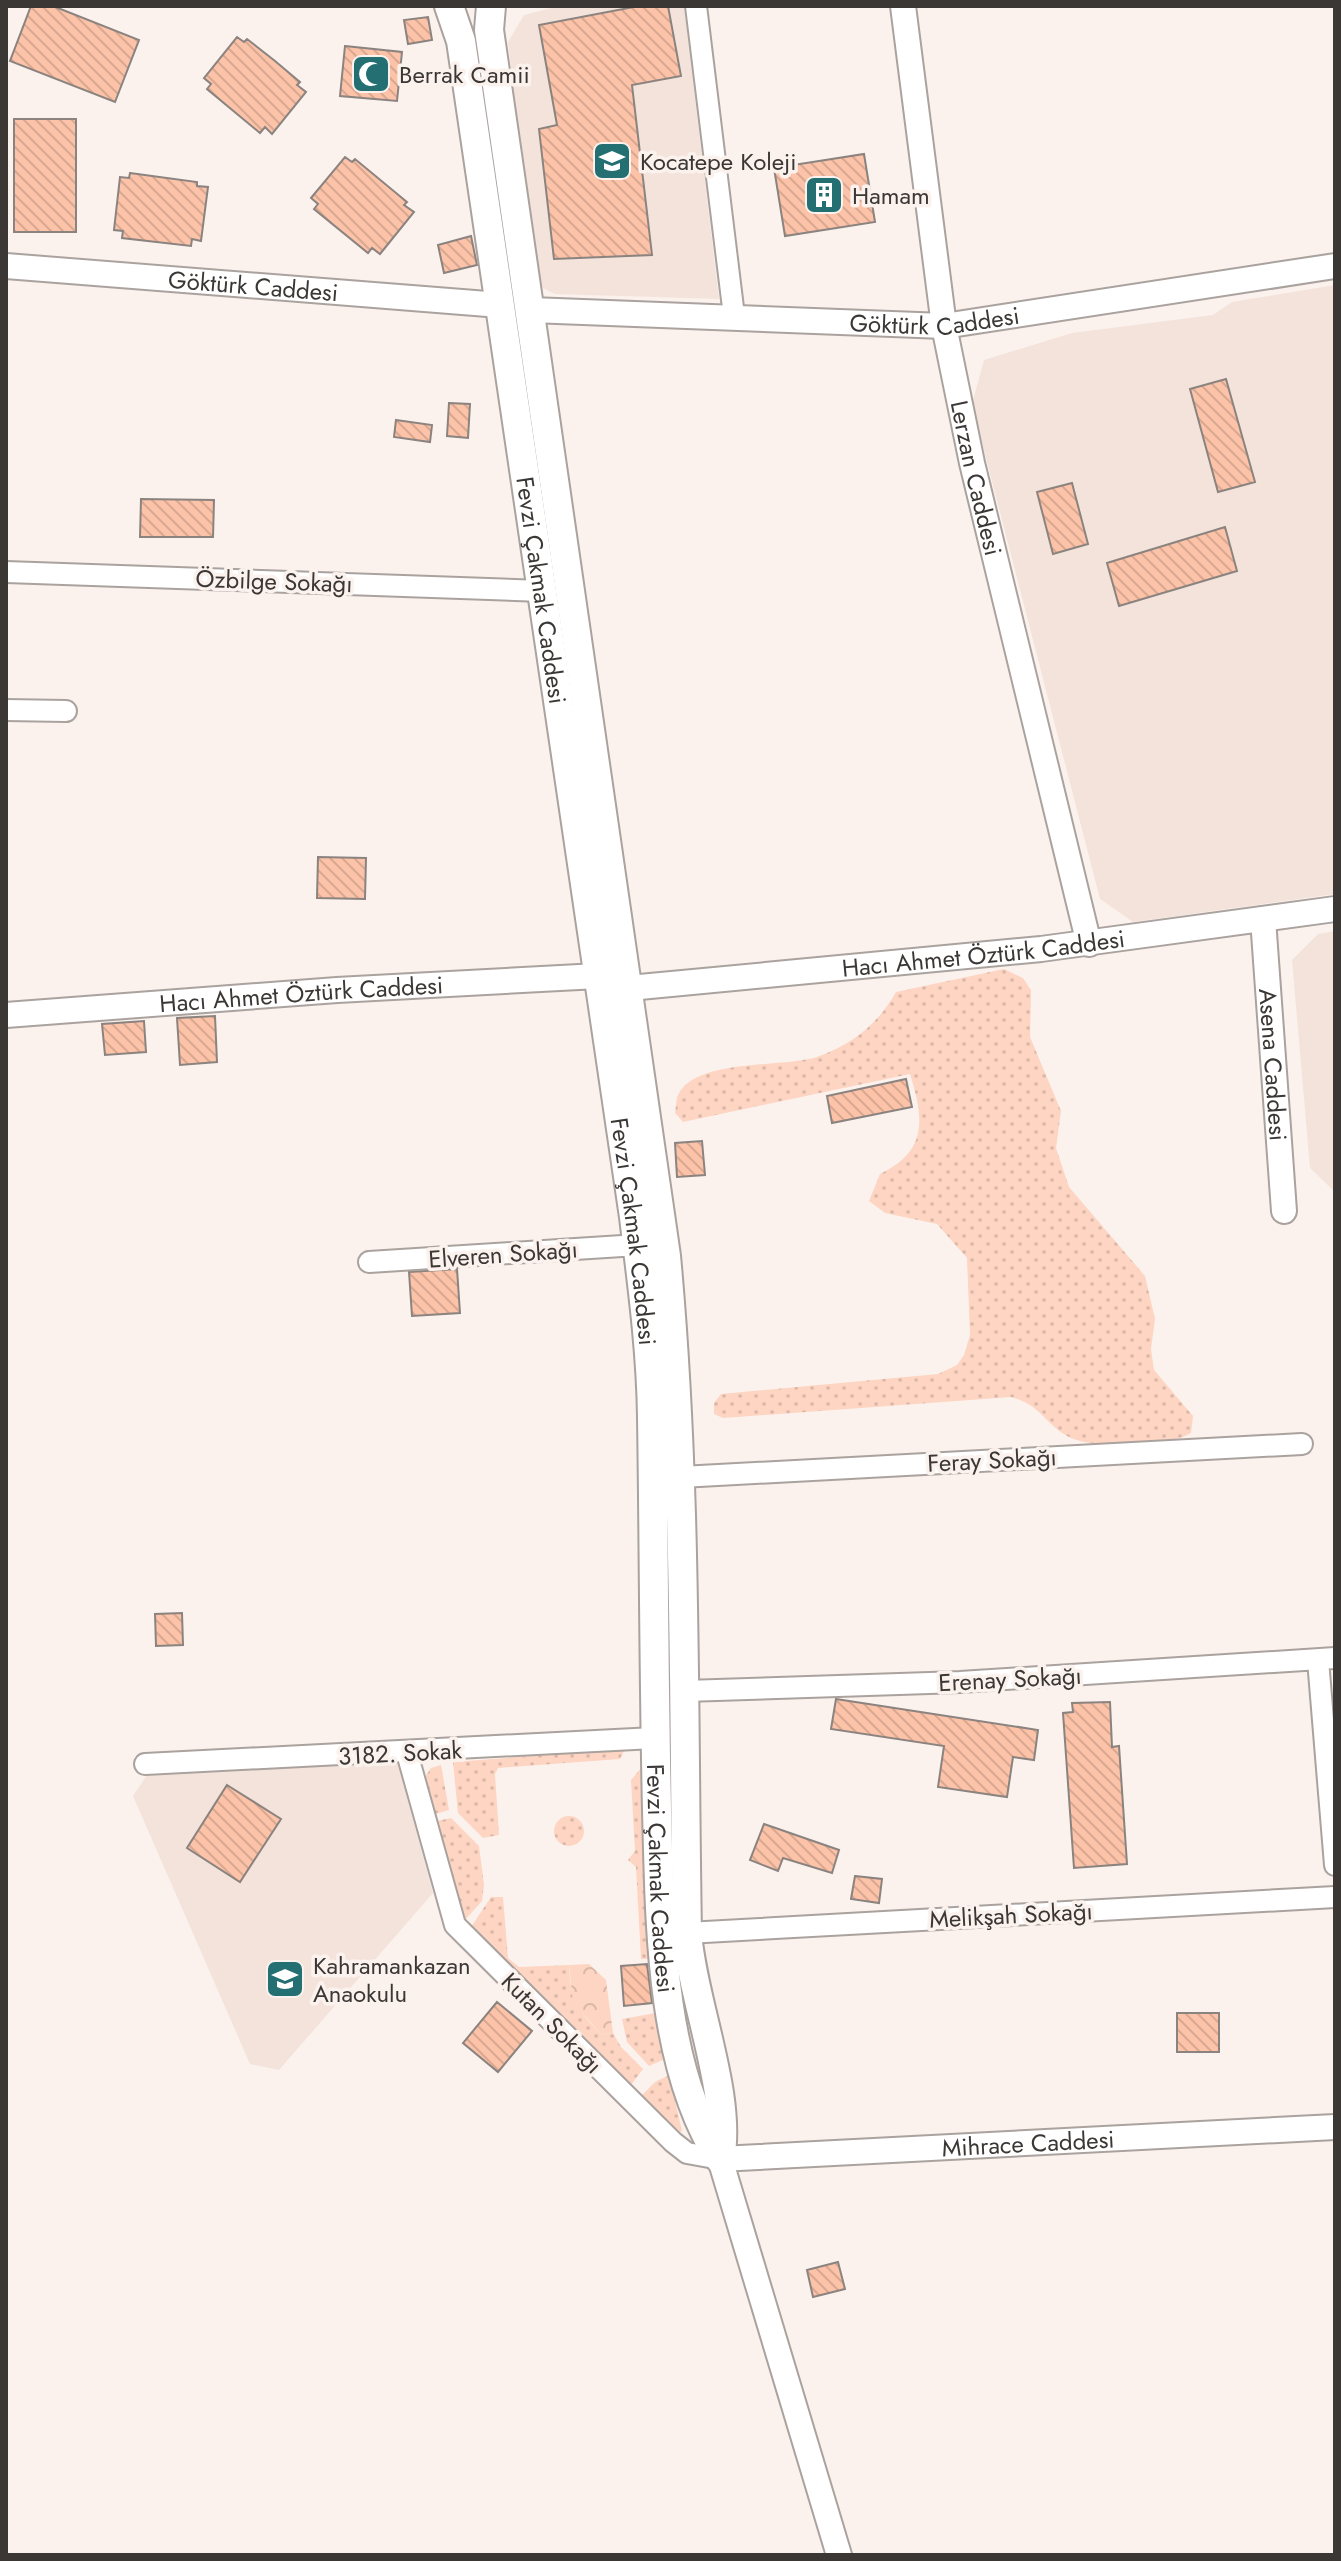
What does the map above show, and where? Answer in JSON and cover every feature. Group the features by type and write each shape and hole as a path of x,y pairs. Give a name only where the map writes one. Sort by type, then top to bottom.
{"main road":[{"path":"450,6 471,11 489,6"},
{"name":"Fevzi Çakmak Caddesi","path":"450,6 461,41 638,1245 652,1412 658,1893 667,1976 693,2107 702,2131 720,2159"},
{"name":"Fevzi Çakmak Caddesi","path":"489,6 489,30 666,1256 676,1365 681,1477 687,1933 697,2002 724,2117 720,2159"},
{"path":"500,305 531,310"}],"street":[{"path":"696,6 734,316"},
{"name":"Lerzan Caddesi","path":"903,6 944,326 972,463 1089,944"},
{"name":"Göktürk Caddesi","path":"6,266 500,305"},
{"name":"Göktürk Caddesi","path":"531,310 944,326 1335,266"},
{"name":"Özbilge Sokağı","path":"6,572 542,591"},
{"path":"6,710 66,711"},
{"name":"Hacı Ahmet Öztürk Caddesi","path":"629,988 1089,944 1335,909"},
{"name":"Asena Caddesi","path":"1263,919 1284,1211"},
{"name":"Hacı Ahmet Öztürk Caddesi","path":"6,1015 337,990 598,976"},
{"name":"Elveren Sokağı","path":"369,1262 638,1245"},
{"name":"Feray Sokağı","path":"681,1477 1302,1444"},
{"path":"1327,1659 1335,1865"},
{"name":"Erenay Sokağı","path":"685,1691 960,1682 1327,1659"},
{"name":"3182. Sokak","path":"145,1764 654,1738"},
{"name":"Kutan Sokağı","path":"407,1753 455,1925 673,2142 687,2153 720,2159"},
{"name":"Melikşah Sokağı","path":"687,1933 1335,1897"},
{"name":"Mihrace Caddesi","path":"720,2159 1335,2127"},
{"name":"Fevzi Çakmak Caddesi","path":"720,2159 839,2555"}],"shaded area":[{"name":"Kocatepe Koleji","path":"559,6 684,6 719,299 555,294 536,280 508,42 524,15"},
{"path":"1335,285 1335,894 1133,922 1100,899 972,404 984,360 1072,333 1213,315 1232,302"},
{"path":"1335,931 1334,1191 1310,1168 1292,960 1318,934"},
{"name":"Kahramankazan Anaokulu","path":"396,1758 433,1893 279,2070 250,2064 133,1796 147,1775"}],"green space":[{"path":"1004,969 1023,978 1031,990 1030,1037 1061,1111 1056,1148 1069,1187 1145,1276 1155,1319 1151,1349 1154,1370 1193,1416 1191,1433 1148,1444 1111,1445 1078,1440 1059,1431 1029,1405 1011,1397 723,1418 714,1414 714,1403 721,1394 938,1374 957,1365 964,1355 970,1335 967,1258 937,1224 885,1213 869,1201 880,1174 907,1155 918,1132 918,1105 910,1074 683,1122 675,1113 678,1095 687,1083 702,1075 741,1066 802,1060 830,1052 872,1024 896,992"},
{"path":"625,1749 620,1759 498,1768 495,1774 499,1835 483,1838 458,1813 453,1762"},
{"path":"441,1765 449,1810 435,1814 425,1777 431,1768"},
{"path":"641,1768 650,1959 641,1959 636,1867 628,1860 635,1851 631,1780"},
{"path":"569,1816 575,1817 583,1825 583,1837 575,1845 569,1846 563,1845 555,1837 554,1831 555,1825 563,1817"},
{"path":"451,1818 479,1846 484,1885 482,1901 464,1921 437,1821"},
{"path":"491,1897 503,1897 508,1958 519,1967 569,1965 576,2004 602,2035 613,2033 621,2047 643,2069 630,2086 469,1930"},
{"path":"589,1964 606,1980 613,2033 602,2035 573,2003 569,1965"},
{"path":"656,2013 665,2059 649,2066 627,2042 622,2019"},
{"path":"669,2075 682,2131 678,2133 641,2096 655,2082"}],"building":[{"path":"31,6 53,6 139,40 115,102 10,61"},
{"path":"639,6 668,6 681,76 632,85 652,255 554,259 539,129 557,125 539,25"},
{"path":"428,17 432,40 408,44 404,20"},
{"path":"237,37 244,42 247,39 275,61 300,82 297,85 306,92 272,134 265,127 260,133 207,89 211,84 204,78"},
{"name":"Berrak Camii","path":"345,46 402,52 397,101 340,96"},
{"path":"14,119 76,119 76,232 14,232"},
{"name":"Hamam","path":"864,154 875,222 785,236 774,168"},
{"path":"345,157 352,162 355,159 407,202 404,205 414,212 380,254 372,248 368,253 314,209 318,204 311,198"},
{"path":"130,173 197,182 197,186 208,187 201,241 192,239 191,246 122,238 123,231 114,230 120,177 129,178"},
{"path":"471,236 477,265 444,273 438,245"},
{"path":"1226,379 1255,482 1218,492 1190,389"},
{"path":"449,403 470,404 468,438 447,436"},
{"path":"396,420 432,425 430,442 394,437"},
{"path":"1072,483 1088,544 1053,554 1037,492"},
{"path":"141,499 214,500 213,537 140,537"},
{"path":"1225,527 1237,571 1119,606 1107,563"},
{"path":"318,857 366,858 365,899 317,898"},
{"path":"215,1016 217,1062 180,1065 177,1018"},
{"path":"144,1021 146,1052 105,1055 102,1024"},
{"path":"906,1079 912,1107 832,1123 827,1096"},
{"path":"702,1141 705,1175 677,1177 675,1143"},
{"path":"457,1269 460,1313 412,1316 409,1272"},
{"path":"182,1613 183,1645 156,1646 155,1614"},
{"path":"836,1699 1038,1730 1034,1760 1013,1757 1007,1797 938,1787 944,1746 831,1729"},
{"path":"1110,1702 1112,1747 1119,1746 1127,1864 1074,1868 1063,1713 1073,1712 1072,1703"},
{"path":"227,1785 281,1819 240,1882 187,1848"},
{"path":"764,1824 839,1850 832,1873 783,1858 778,1871 750,1860"},
{"path":"855,1876 882,1879 879,1903 851,1899"},
{"path":"647,1964 652,2003 624,2006 621,1966"},
{"path":"497,2002 532,2031 498,2072 463,2043"},
{"path":"1177,2013 1219,2013 1219,2052 1177,2052"},
{"path":"838,2262 845,2289 813,2297 807,2270"}],"place":[{"name":"Berrak Camii","path":"371,74"},
{"name":"Kocatepe Koleji","path":"612,161"},
{"name":"Hamam","path":"824,195"},
{"name":"Kahramankazan Anaokulu","path":"285,1979"}]}
